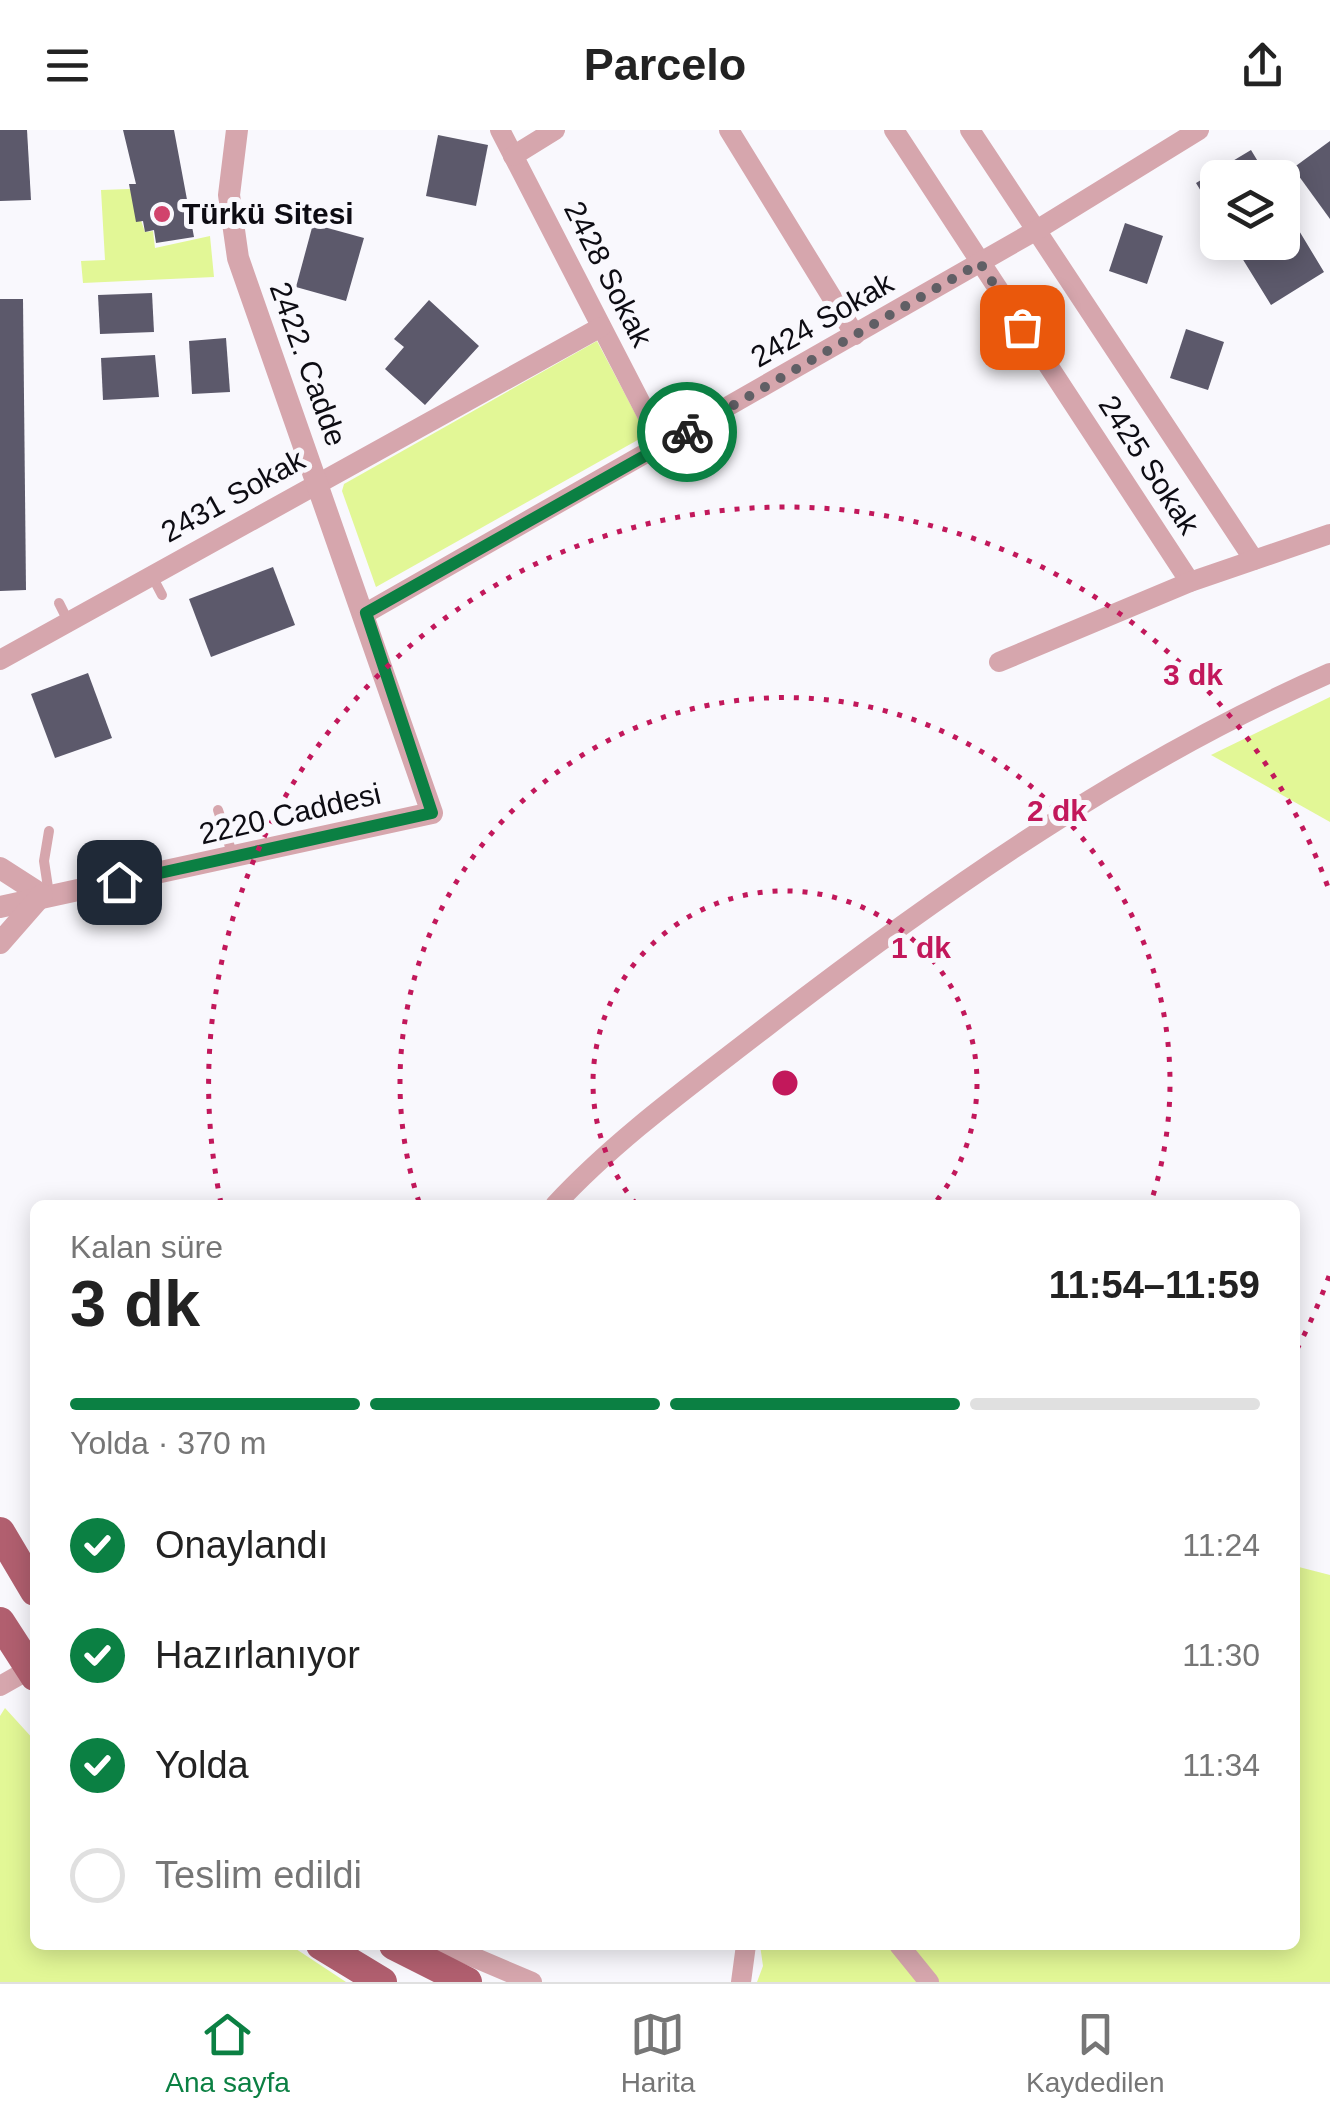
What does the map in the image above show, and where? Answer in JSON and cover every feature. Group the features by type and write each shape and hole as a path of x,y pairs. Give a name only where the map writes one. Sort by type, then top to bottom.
{"main road":[{"path":"0,1532 30,1583"},
{"path":"0,1622 30,1667"},
{"path":"329,1950 382,1982"},
{"path":"404,1950 468,1982"}],"street":[{"name":"2422. Cadde","path":"237,130 230,160 231,227 432,813"},
{"name":"2428 Sokak","path":"500,130 663,446"},
{"path":"513,156 555,130"},
{"path":"729,130 854,336"},
{"name":"2425 Sokak","path":"894,130 1190,582"},
{"name":"2425 Sokak","path":"970,130 1254,560"},
{"name":"2424 Sokak","path":"366,613 1035,231 1170,137 1199,130"},
{"name":"2431 Sokak","path":"0,660 64,613 152,576 601,327"},
{"path":"999,662 1190,582 1330,534"},
{"path":"560,1200 705,1075 936,898 1238,713 1330,673"},
{"name":"2220 Caddesi","path":"0,908 46,894 432,813"},
{"path":"0,868 46,894"},
{"path":"0,878 46,894"},
{"path":"0,943 46,894"},
{"path":"0,1686 30,1673"},
{"path":"457,1950 532,1982"},
{"path":"742,1982 745,1950"},
{"path":"903,1950 929,1982"}],"lane":[{"path":"152,576 162,596"},
{"path":"218,810 234,857"},
{"path":"46,894 44,861 49,830"}],"green space":[{"path":"130,189 145,232 153,231 155,248 210,236 214,277 83,283 81,261 105,260 101,190"},
{"path":"597,341 645,432 643,437 376,587 342,491 344,484"},
{"path":"1330,697 1330,822 1211,755"},
{"path":"1300,1567 1330,1575 1330,1982 757,1982 763,1966 761,1950 1300,1950"},
{"path":"5,1708 30,1736 30,1950 298,1950 346,1982 0,1982 0,1716"}],"building":[{"path":"0,130 27,130 31,200 0,201"},
{"path":"123,130 174,130 194,237 156,243 154,230 145,232 143,221 136,222 129,184 136,184"},
{"path":"438,135 488,145 476,206 426,196"},
{"path":"1330,141 1330,219 1300,178 1300,163"},
{"path":"1251,150 1257,160 1234,160"},
{"path":"1125,223 1163,236 1147,284 1109,271"},
{"path":"313,224 364,238 346,301 296,287"},
{"path":"1300,232 1324,272 1271,305 1243,260 1300,260"},
{"path":"152,293 154,332 100,334 98,295"},
{"path":"0,299 23,299 26,590 0,591"},
{"path":"429,300 479,346 425,405 385,369 404,347 394,339"},
{"path":"1186,329 1224,342 1208,390 1170,378"},
{"path":"226,338 230,392 192,394 189,341"},
{"path":"155,355 159,397 103,400 101,358"},
{"path":"273,567 295,625 211,657 189,599"},
{"path":"88,673 112,738 55,758 31,694"}],"way so far":[{"path":"687,432 980,263 1022,327"}],"place":[{"name":"Türkü Sitesi","path":"162,214"}],"route":[{"path":"119,882 432,813 366,613 687,432"}]}
